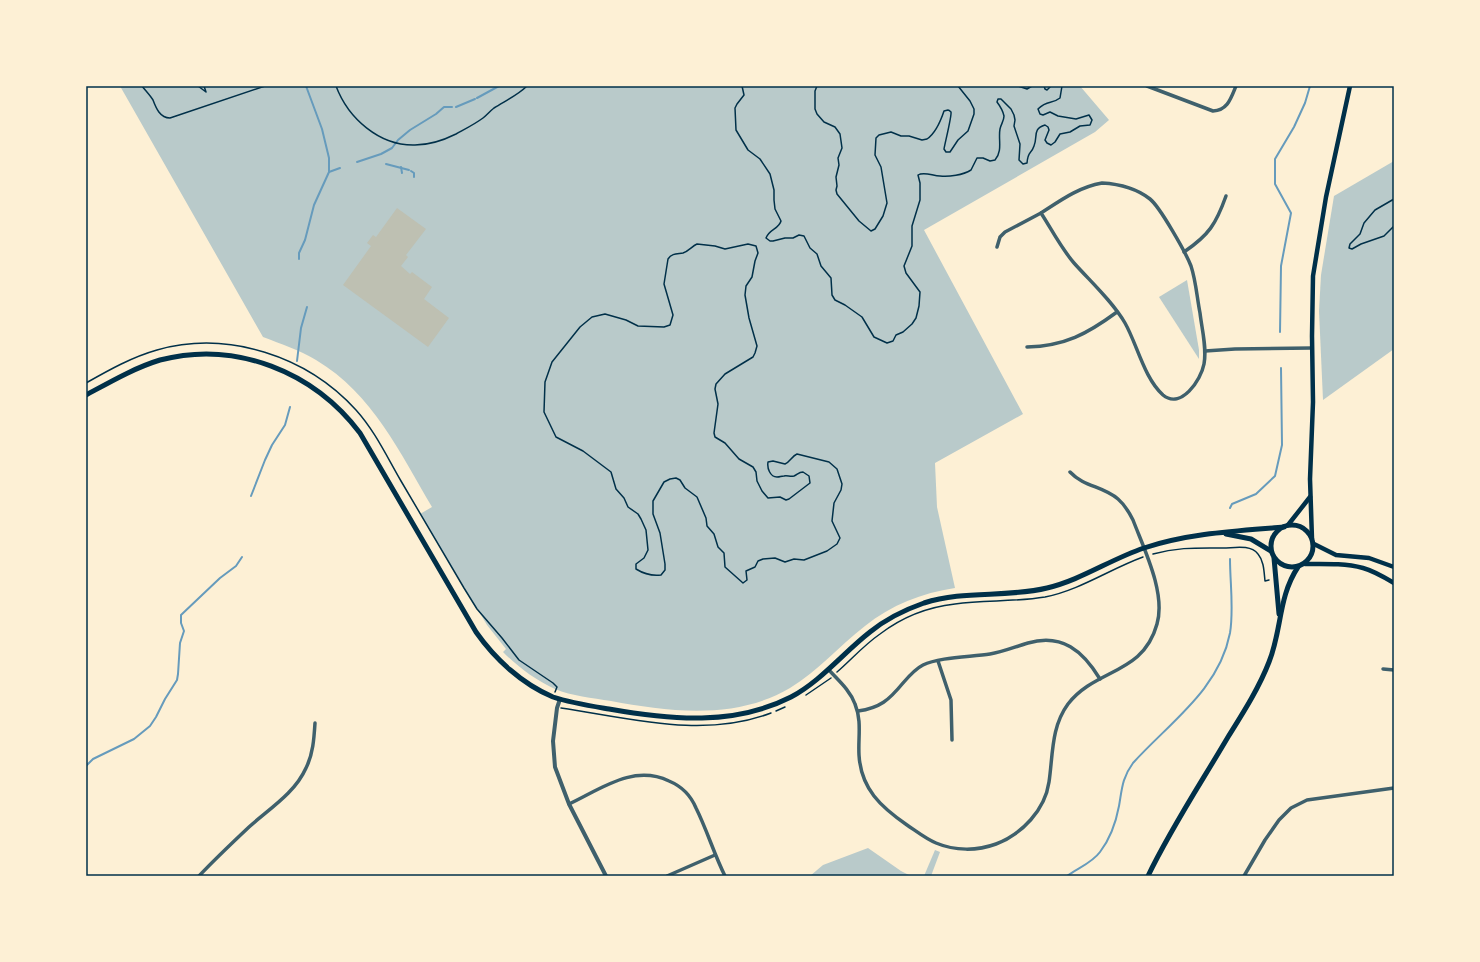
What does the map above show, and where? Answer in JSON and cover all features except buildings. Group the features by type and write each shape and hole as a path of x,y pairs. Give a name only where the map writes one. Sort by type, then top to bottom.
{"main road":[{"path":"1305,564 1312,555 1313,541 1310,497 1314,276 1326,197 1350,86"},
{"path":"86,395 151,363 175,357 205,354 234,356 261,362 286,371 313,387 340,409 363,437 482,640 498,658 518,676 538,689 560,699 636,714 667,717 716,718 748,713 781,702 805,688 873,630 887,620 911,608 933,600 953,596 1045,589 1073,581 1143,548 1192,536 1293,525 1303,528 1310,534 1313,541 1336,555 1369,558 1394,567"},
{"path":"1310,497 1286,526 1280,529 1273,536 1271,551 1278,563 1291,568 1305,564 1340,564 1353,566 1375,573 1394,583"},
{"path":"1220,533 1251,539 1271,551"},
{"path":"1274,557 1279,621"},
{"path":"1148,876 1165,842 1244,710 1270,662 1289,583 1298,567"}],"street":[{"path":"1147,86 1213,111 1219,111 1227,105 1236,86"},
{"path":"997,247 1000,237 1005,232 1041,213 1065,197 1091,185 1102,183 1115,184 1140,193 1152,200 1159,209 1184,252 1191,266 1193,276 1205,351 1201,374 1186,394 1180,398 1174,399 1163,395 1149,376 1125,323 1067,253 1041,213"},
{"path":"1184,252 1203,238 1209,231 1218,217 1226,196"},
{"path":"1027,347 1041,347 1071,340 1085,334 1117,312"},
{"path":"1205,351 1312,348"},
{"path":"828,669 852,697 858,712 860,723 861,766 868,786 878,802 902,822 937,843 961,849 978,849 994,845 1009,838 1028,823 1039,809 1048,788 1054,736 1063,712 1074,698 1088,686 1123,668 1139,656 1151,640 1159,615 1159,598 1133,520 1120,500 1109,493 1083,483 1070,472"},
{"path":"858,712 874,708 884,702 895,693 912,673 923,665 938,661 1003,652 1034,641 1056,641 1073,648 1092,665 1100,679"},
{"path":"938,661 951,700 952,740"},
{"path":"1383,669 1394,670"},
{"path":"560,699 557,708 554,734 554,755 559,779 569,804 606,876"},
{"path":"199,876 236,839 286,795 296,783 310,759 316,723"},
{"path":"569,804 630,776 644,774 660,777 675,784 688,794 693,801 725,876"},
{"path":"1244,876 1275,825 1291,808 1307,800 1394,788"},
{"path":"667,876 715,855"}],"path":[{"path":"142,86 152,99 160,114 166,118 176,117 265,86"},
{"path":"198,86 206,92 204,86"},
{"path":"336,86 345,105 358,121 372,132 392,141 414,145 424,144 455,134 478,122 527,86"},
{"path":"742,86 744,95 735,108 736,130 748,150 760,159 770,174 774,190 775,209 781,221 779,226 769,232 766,238 774,241 784,238 793,238 799,235 806,237 810,248 816,254 821,266 831,278 832,295 834,299 862,317 874,337 888,343 893,341 896,335 903,332 911,325 916,318 919,306 919,290 906,273 904,267 912,246 912,223 920,200 920,183 918,175 922,173 953,176 971,170 977,158 983,158 990,161 996,159 999,152 1001,141 1000,131 1004,118 997,102 998,99 1001,100 1014,115 1014,126 1020,144 1019,160 1023,164 1027,163 1028,154 1035,145 1036,133 1042,126 1045,125 1049,129 1045,141 1051,145 1060,134 1070,132 1080,126 1090,125 1092,120 1089,115 1076,119 1058,116 1050,112 1043,116 1040,114 1038,109 1044,103 1054,102 1060,98 1062,86"},
{"path":"816,86 815,109 817,114 824,122 835,127 840,134 842,148 837,161 839,165 836,176 837,194 861,223 871,230 875,229 880,221 887,203 881,167 875,155 876,138 879,135 891,132 901,136 909,136 922,140 928,139 934,132 943,116 944,111 948,110 951,115 948,136 944,149 946,152 950,152 958,140 968,131 974,116 972,104 958,86"},
{"path":"1018,86 1027,89 1032,86"},
{"path":"1044,86 1047,90 1051,86"},
{"path":"1394,199 1379,207 1372,213 1364,223 1361,232 1350,244 1349,248 1352,249 1373,239 1383,237 1394,226"},
{"path":"696,244 725,249 748,244 756,246 758,253 754,261 753,275 746,286 745,295 757,346 754,355 750,359 725,374 716,384 718,404 714,433 715,436 731,449 739,459 753,467 761,489 769,498 778,496 786,500 789,499 811,482 808,475 803,472 799,472 793,476 774,477 770,473 768,467 768,463 770,461 785,464 794,456 799,454 812,459 825,461 833,465 842,482 842,488 834,503 832,520 840,540 837,544 827,550 803,560 794,559 785,562 775,558 762,559 758,561 755,567 746,571 747,581 742,583 726,567 724,553 717,545 714,534 707,526 706,518 696,496 686,489 680,480 673,478 664,482 653,501 653,514 660,533 665,570 660,575 643,573 637,570 635,566 644,558 648,550 646,530 641,519 638,514 628,507 624,498 616,489 612,472 584,451 556,437 544,412 546,378 552,362 580,326 592,317 605,314 641,326 664,327 670,325 673,319 673,314 664,284 668,260 671,255 685,252 696,244"},
{"path":"86,383 121,364 147,353 173,347 203,344 235,346 264,352 290,362 319,378 348,402 373,433 477,609 519,660 557,687 553,696"},
{"path":"834,675 879,634 922,612 955,604 1024,600 1050,595 1085,583 1146,556 1188,547 1243,547 1258,553 1262,560 1265,581 1269,580"}],"shaded area":[{"path":"120,86 1080,86 1109,120 1095,132 924,230 1023,414 935,463 937,507 955,588 931,593 907,601 885,612 855,634 819,666 790,688 769,698 748,705 702,711 633,705 568,693 555,689 534,677 503,652 506,649 487,625 420,514 432,507 383,426 354,390 336,374 304,353 263,337"},
{"path":"1394,161 1394,349 1323,400 1319,311 1321,275 1334,196"},
{"path":"1187,280 1199,350 1199,359 1159,297"},
{"path":"868,848 901,871 911,876 810,876 823,865"},
{"path":"935,850 940,852 931,876 924,876"}],"waterway":[{"path":"299,259 299,253 305,240 314,205 329,172 329,158 322,129 306,86"},
{"path":"477,98 499,86"},
{"path":"1280,332 1281,266 1291,213 1275,184 1275,159 1294,127 1305,103 1310,86"},
{"path":"456,107 475,99"},
{"path":"357,162 381,154 392,148 398,140 410,130 436,114 444,107 452,107"},
{"path":"386,164 409,170"},
{"path":"401,167 402,173"},
{"path":"329,172 340,168"},
{"path":"411,171 414,173 414,177"},
{"path":"297,361 301,328 307,307"},
{"path":"1230,508 1232,504 1256,494 1275,476 1282,445 1281,368"},
{"path":"251,496 272,445 285,425 290,407"},
{"path":"86,766 93,759 134,739 150,726 177,680 180,643 184,631 181,623 181,615 220,578 236,566 242,557"},
{"path":"1067,876 1097,856 1107,842 1116,818 1122,789 1129,768 1191,704 1215,672 1224,653 1230,633 1232,605 1230,559"}]}
